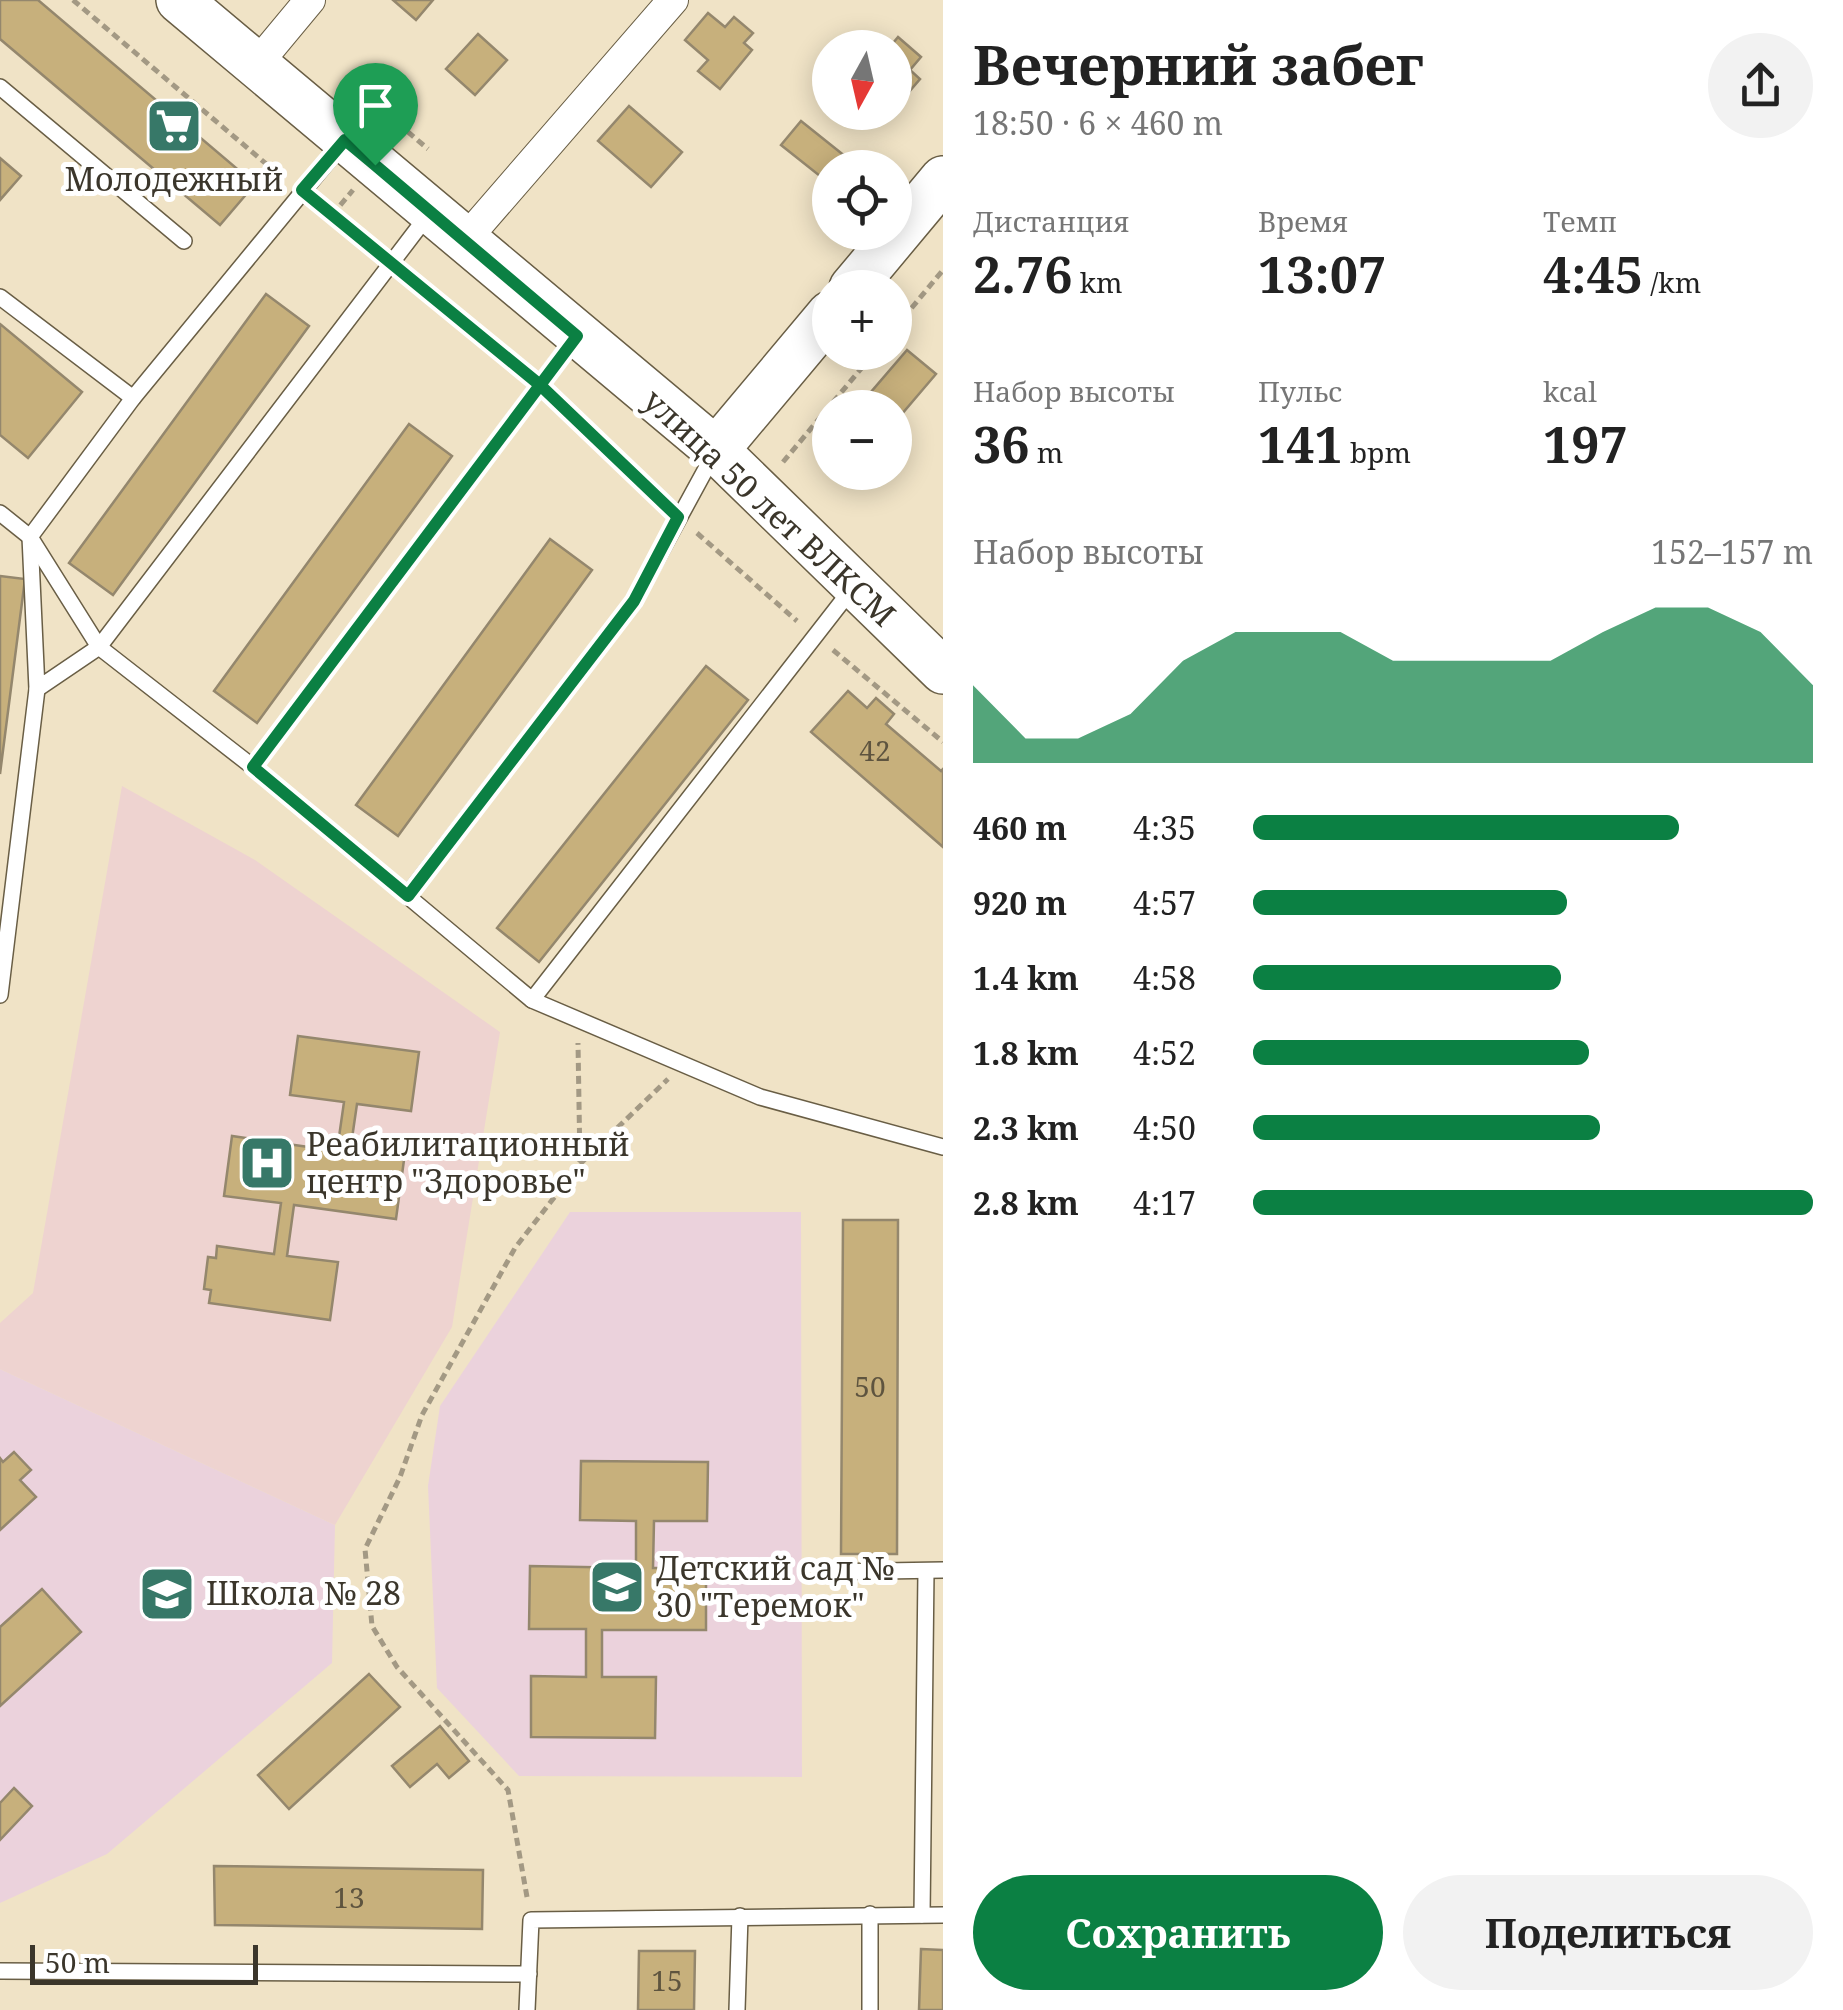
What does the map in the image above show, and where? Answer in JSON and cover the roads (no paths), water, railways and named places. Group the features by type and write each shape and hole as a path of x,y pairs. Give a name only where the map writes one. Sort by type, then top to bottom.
{"main road":[{"name":"улица 50 лет ВЛКСМ","path":"179,0 716,450 853,587 943,670"},
{"path":"867,270 943,179"},
{"path":"716,450 812,335"}],"street":[{"path":"256,65 310,0"},
{"path":"464,241 673,0"}],"lane":[{"path":"0,87 184,241"},
{"path":"0,995 37,689 30,536 133,398 345,140"},
{"path":"37,689 99,647 430,212"},
{"path":"0,296 133,398"},
{"path":"253,767 577,336"},
{"path":"408,896 634,601 716,450"},
{"path":"0,513 30,536 99,647 253,767 532,1000 760,1097 943,1147"},
{"path":"532,1000 853,587"},
{"path":"922,1914 926,1570"},
{"path":"823,1572 943,1570"},
{"path":"870,1914 870,2010"},
{"path":"527,2010 531,1920 943,1915"},
{"path":"738,2010 740,1916"},
{"path":"0,1971 529,1974"}],"place":[{"name":"Молодежный","path":"174,126"},
{"name":"Реабилитационный центр \"Здоровье\"","path":"267,1163"},
{"name":"Детский сад № 30 \"Теремок\"","path":"617,1587"},
{"name":"Школа № 28","path":"167,1594"}]}
